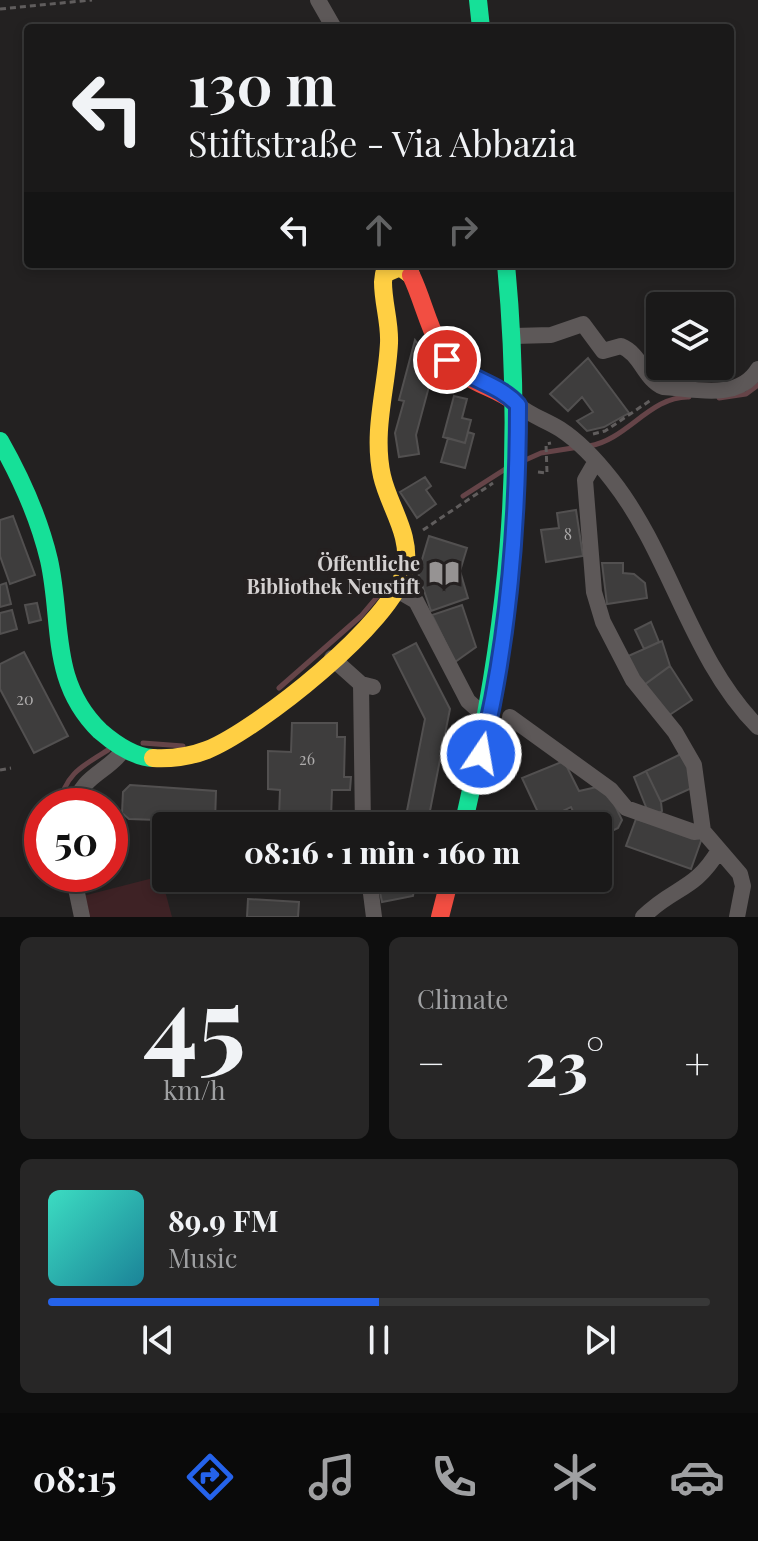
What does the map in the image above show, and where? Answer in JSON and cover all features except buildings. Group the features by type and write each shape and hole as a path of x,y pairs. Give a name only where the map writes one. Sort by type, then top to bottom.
{"street":[{"path":"318,0 332,24"},
{"path":"478,0 481,24"},
{"path":"0,441 33,513 52,573 61,664 82,713 124,749 149,757 182,758 212,751 239,736 362,636 397,590 405,571 405,536 380,467 378,442 389,341 389,313 382,286 387,268"},
{"path":"398,268 409,270 447,360 463,375 506,392 531,416 561,429 596,461 641,525 717,673 758,727"},
{"path":"466,812 487,730 500,650 521,472 514,336 506,268"},
{"path":"514,336 551,335 583,324 603,351 621,346 632,351 654,383 663,387 729,390 746,384 758,369"},
{"path":"596,461 585,480 594,592 603,622 633,680 675,732 694,765 703,831 740,874 743,886 737,917"},
{"path":"397,590 416,601 468,701 478,710"},
{"path":"332,658 367,686 363,812"},
{"path":"510,717 611,790 626,808 694,832 703,831"},
{"path":"82,788 85,781 117,759 124,749"},
{"path":"643,917 663,897 690,886 706,872 719,850"},
{"path":"77,892 82,917"},
{"path":"371,892 374,917"},
{"path":"440,917 447,892"}],"path":[{"path":"0,9 92,0"},
{"path":"579,445 589,435 605,431 632,414 663,387"},
{"path":"521,472 547,473 546,444"},
{"path":"405,536 420,532 547,460"},
{"path":"0,770 11,768"}],"shaded area":[{"path":"152,878 152,892 165,892 172,917 88,917 83,896 99,892 128,892 128,884"}],"waterway":[{"path":"719,398 746,394 758,385"},
{"path":"589,446 615,436 662,403 689,397"},
{"path":"523,461 541,453 579,447"},
{"path":"463,496 510,466"},
{"path":"279,688 361,616 388,584"},
{"path":"143,743 183,746"},
{"path":"65,788 70,778 83,766 108,750"}],"traffic: fast":[{"path":"478,0 481,24"},
{"path":"466,812 491,683 508,547 514,409 506,268"},
{"path":"0,441 29,499 45,544 65,672 72,692 84,712 106,736 131,752 153,758"}],"traffic: slow":[{"path":"153,758 180,757 207,750 258,721 321,672 351,644 396,591 405,569 405,544 382,476 379,426 389,343 383,282 384,274 398,268"},
{"path":"401,268 411,275"}],"traffic: jam":[{"path":"411,275 437,341 453,364 463,374 518,405"},
{"path":"440,917 446,892"}],"place":[{"name":"Öffentliche Bibliothek Neustift","path":"444,573"}],"route":[{"path":"447,360 463,375 489,388 506,392 518,405 518,474 508,594 481,754"}]}
